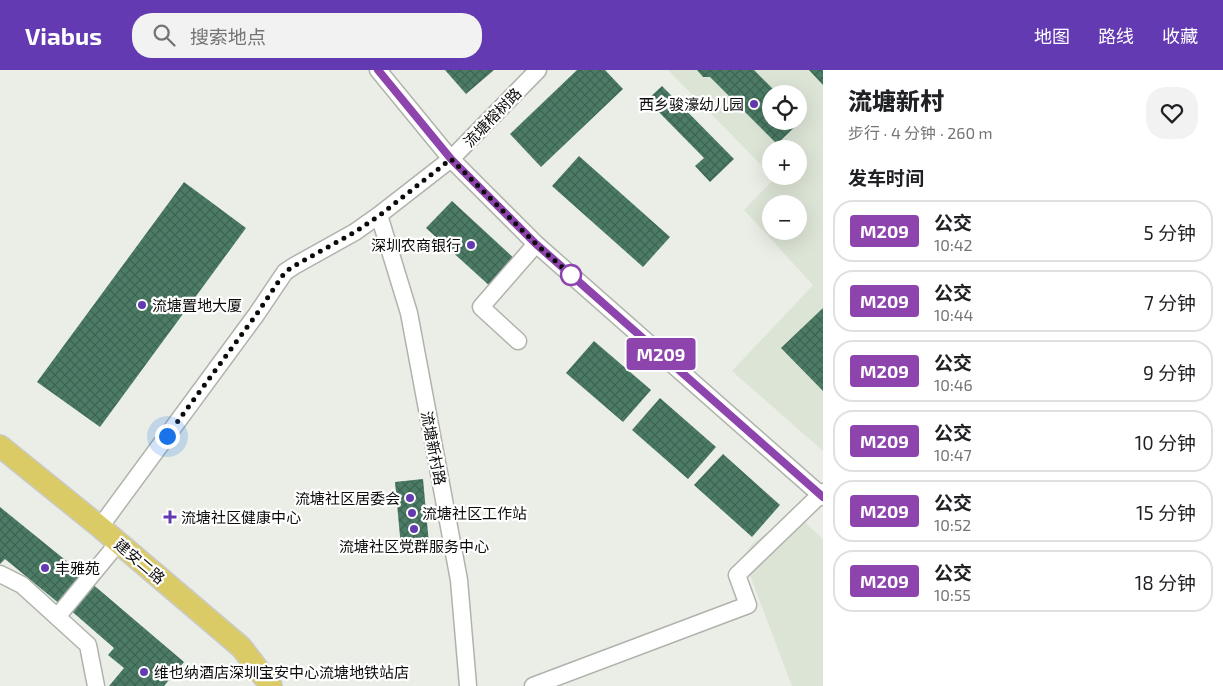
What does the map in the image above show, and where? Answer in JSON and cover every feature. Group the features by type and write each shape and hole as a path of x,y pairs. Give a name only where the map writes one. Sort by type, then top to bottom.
{"main road":[{"name":"建安二路","path":"0,446 100,527 241,647 271,686"}],"street":[{"path":"378,70 451,159 536,244 822,495 737,575 748,605 533,686"},
{"name":"流塘榕树路","path":"100,527 256,315 285,272 355,232 380,215 451,159 538,70"},
{"name":"流塘新村路","path":"380,215 409,313 459,580 468,686"},
{"path":"518,341 481,307 536,244"},
{"path":"57,616 118,543"},
{"path":"0,574 22,585 88,645 96,686"}],"shaded area":[{"path":"668,70 823,70 823,451 732,371 813,285 772,240 807,240 807,195 762,195 762,230 744,210 768,185 807,185 807,140 762,140 762,166"},
{"path":"795,513 823,539 823,686 792,686 743,557 752,544"}],"building":[{"path":"445,70 494,70 466,94"},
{"path":"577,70 605,70 623,89 541,167 510,134"},
{"name":"西乡骏濠幼儿园","path":"697,70 754,70 769,85 762,85 762,129 710,77 703,77"},
{"path":"809,70 823,70 823,85"},
{"path":"662,86 734,159 710,182 695,166 704,158 647,100"},
{"name":"西乡骏濠幼儿园","path":"763,130 792,130 781,140 773,140"},
{"path":"579,156 670,237 643,267 552,186"},
{"name":"流塘置地大厦","path":"184,182 246,228 100,427 37,382"},
{"name":"深圳农商银行","path":"452,201 517,261 492,288 426,228"},
{"path":"823,308 823,391 781,348"},
{"path":"594,341 651,390 623,422 566,373"},
{"path":"660,398 716,447 688,479 632,430"},
{"path":"723,454 780,505 752,537 694,485"},
{"name":"流塘社区工作站","path":"423,479 429,544 401,547 395,482"},
{"name":"丰雅苑","path":"0,507 85,576 61,605 5,559 0,564"},
{"path":"90,582 184,662 164,686 109,686 124,668 108,655 114,648 68,608"}],"bus line":[{"name":"M209","path":"378,70 451,159 536,244 823,497"}],"place":[{"name":"西乡骏濠幼儿园","path":"754,104"},
{"name":"深圳农商银行","path":"471,245"},
{"name":"流塘置地大厦","path":"142,305"},
{"name":"流塘社区居委会","path":"410,498"},
{"name":"流塘社区工作站","path":"412,513"},
{"name":"流塘社区健康中心","path":"170,517"},
{"name":"流塘社区党群服务中心","path":"414,529"},
{"name":"丰雅苑","path":"45,568"},
{"name":"维也纳酒店深圳宝安中心流塘地铁站店","path":"144,672"}],"route":[{"path":"167,436 256,315 285,272 355,232 380,215 451,159 536,244 571,275"}]}
